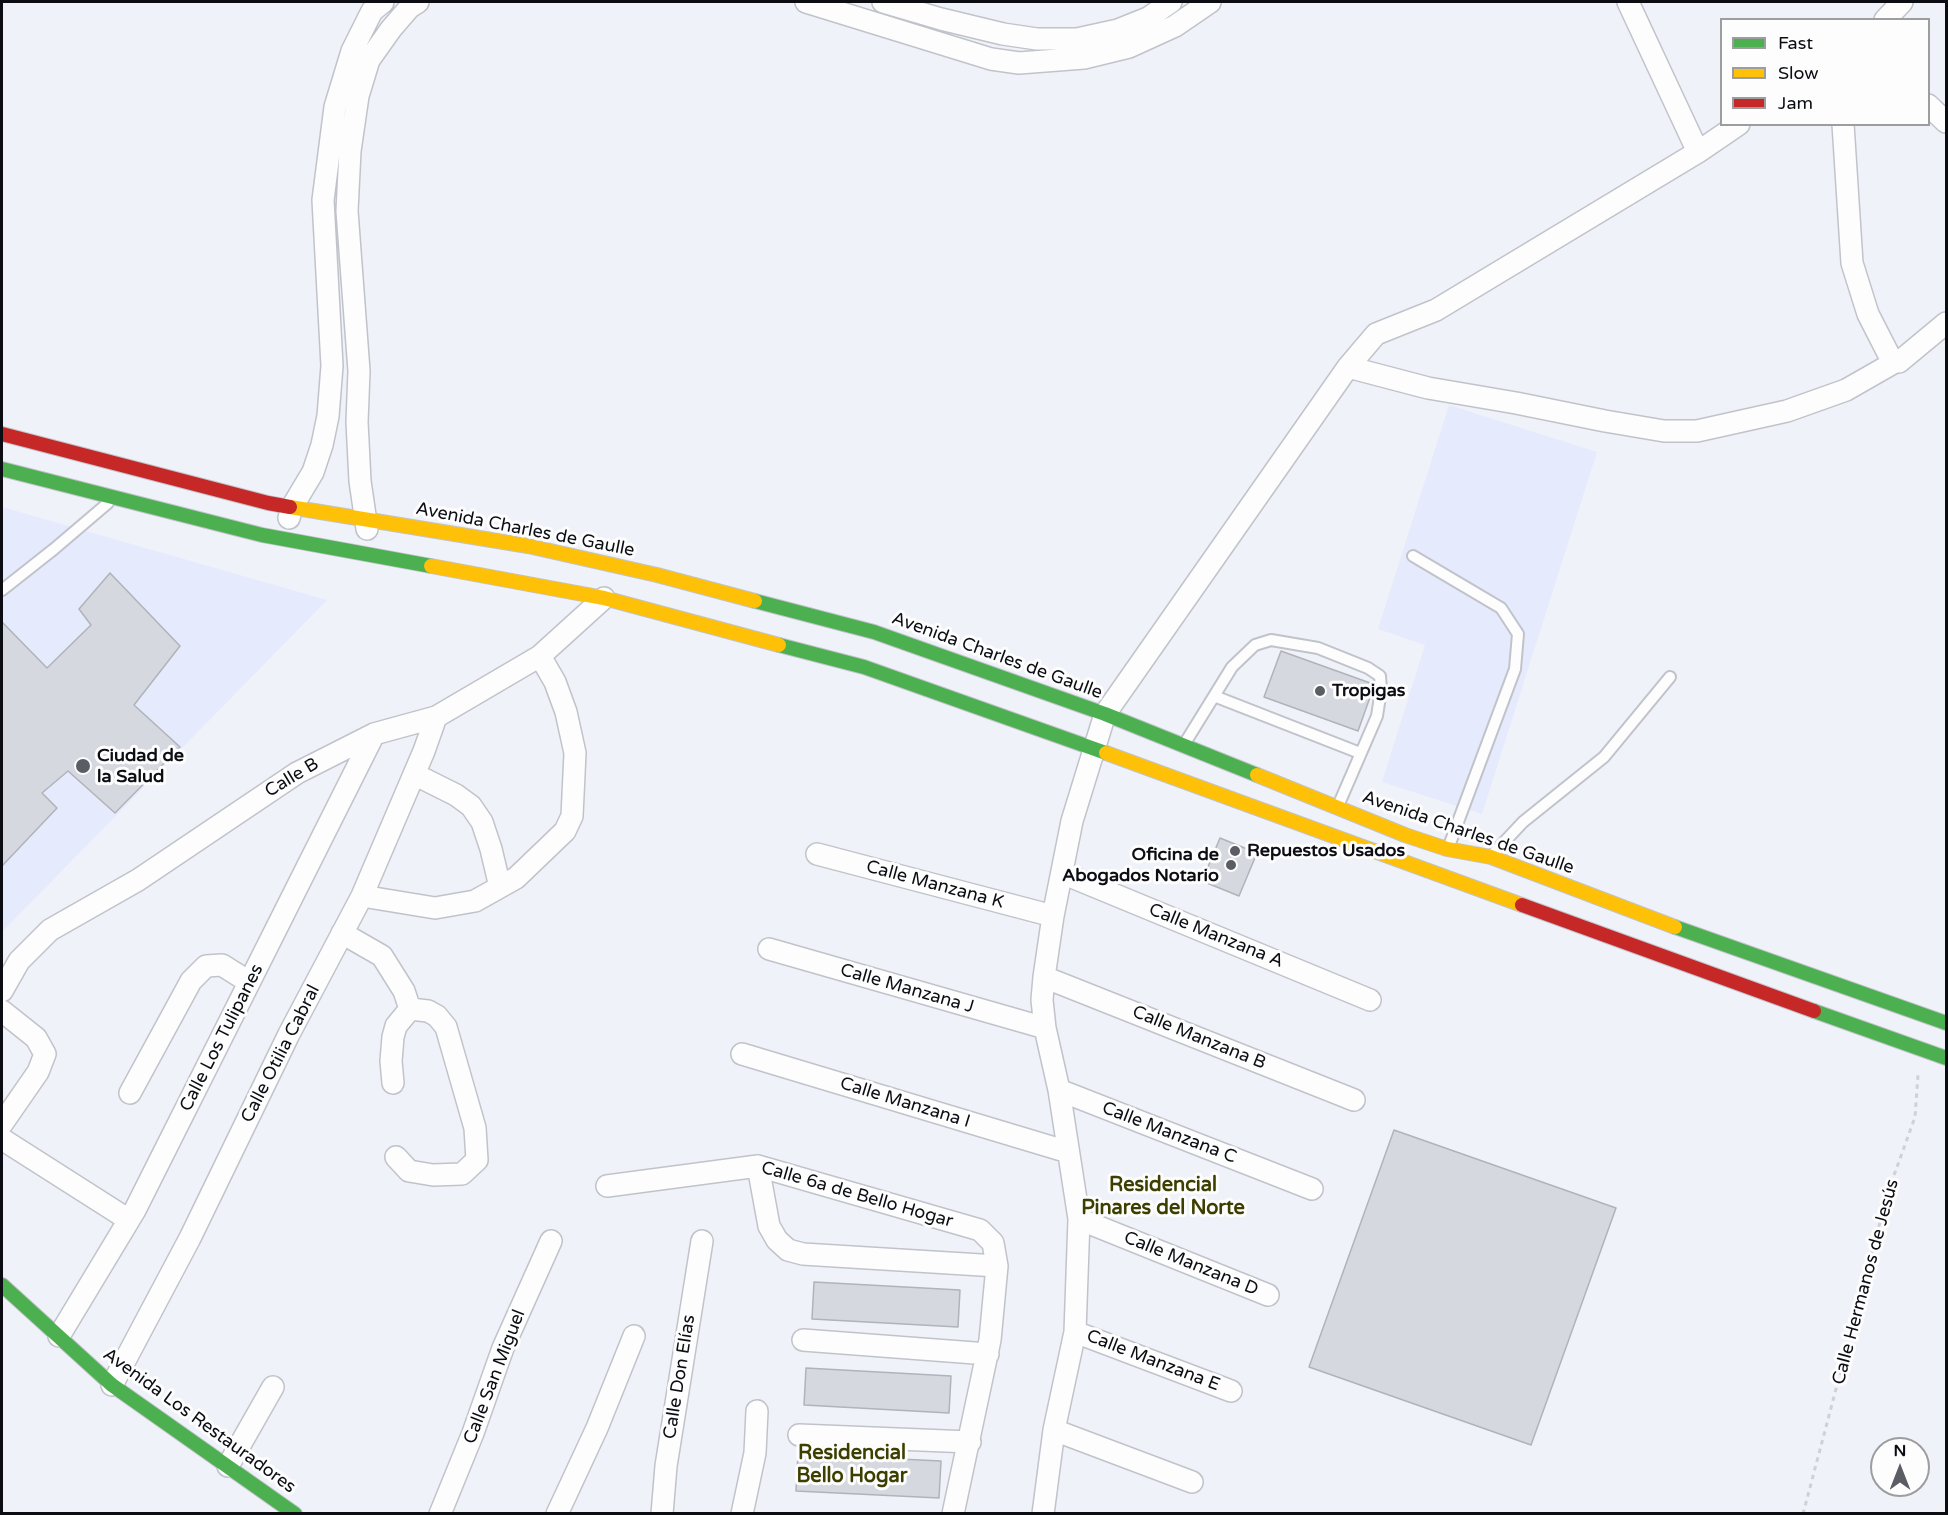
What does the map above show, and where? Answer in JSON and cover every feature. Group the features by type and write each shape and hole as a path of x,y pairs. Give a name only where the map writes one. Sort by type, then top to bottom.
{"main road":[{"name":"Avenida Charles de Gaulle","path":"2,434 268,503 528,546 657,575 874,632 1105,714 1447,849 1491,857 1671,926 1947,1023"},
{"path":"2,469 285,539 604,598 866,658 1094,748 1947,1058"},
{"path":"866,658 874,632"},
{"name":"Avenida Los Restauradores","path":"2,1285 112,1385 295,1514"}],"street":[{"path":"285,539 292,507 313,472 322,445 327,416 332,366 323,200 335,107 352,51 380,14 410,7 418,2"},
{"path":"806,2 991,58 1019,63 1084,58 1129,47 1175,26 1210,2"},
{"path":"883,2 1003,34 1047,39 1077,39 1118,30 1148,18 1171,2"},
{"path":"1628,2 1698,152"},
{"path":"1887,18 1902,2"},
{"path":"368,554 366,519 360,481 357,422 359,371 347,211 349,163 358,96 380,14"},
{"path":"1930,106 1947,122"},
{"path":"1043,1514 1054,1430 1075,1332 1080,1219 1059,1090 1045,1028 1042,1000 1053,916 1072,821 1105,714 1348,367 1376,334 1436,310 1698,152 1736,126"},
{"path":"1843,126 1852,263 1868,314 1891,359 1895,362"},
{"path":"1348,367 1428,388 1605,421 1664,431 1697,431 1787,411 1846,390 1895,362 1899,362 1947,323"},
{"name":"Calle B","path":"2,991 19,962 50,930 138,880 297,773 374,734 436,717 540,656 604,598"},
{"path":"362,896 435,908 475,901 516,878 565,831 572,816 575,753 559,692 540,656"},
{"name":"Calle Otilia Cabral","path":"112,1385 190,1238 289,1034 362,896 436,717"},
{"name":"Calle Los Tulipanes","path":"59,1336 129,1220 374,734"},
{"path":"414,774 456,795 471,806 482,822 500,887"},
{"name":"Calle Manzana K","path":"817,854 1053,916"},
{"name":"Calle Manzana A","path":"1062,873 1370,1000"},
{"path":"342,933 382,956 404,990 410,1009"},
{"name":"Calle Manzana J","path":"769,950 1045,1028"},
{"path":"130,1093 191,981 206,966 222,964 249,982"},
{"name":"Calle Manzana B","path":"1044,977 1354,1100"},
{"path":"393,1083 391,1061 393,1037 396,1026 410,1009"},
{"path":"396,1157 409,1171 433,1174 462,1174 477,1160 475,1128 446,1027 437,1016 428,1011 410,1009"},
{"path":"2,1011 36,1038 45,1053 38,1072 2,1124"},
{"name":"Calle Manzana I","path":"742,1054 1068,1152"},
{"name":"Calle Manzana C","path":"1059,1090 1312,1189"},
{"path":"2,1139 129,1220"},
{"path":"758,1166 769,1226 777,1240 789,1250 803,1254 997,1266 988,1354 953,1514"},
{"name":"Calle 6a de Bello Hogar","path":"607,1186 758,1166 980,1230 993,1244 997,1266"},
{"name":"Calle Manzana D","path":"1080,1219 1268,1295"},
{"name":"Calle San Miguel","path":"440,1514 473,1433 503,1348 551,1241"},
{"name":"Calle Don Elías","path":"662,1514 666,1466 702,1241"},
{"name":"Calle Manzana E","path":"1075,1332 1231,1391"},
{"path":"557,1514 597,1428 634,1336"},
{"path":"803,1340 988,1354"},
{"path":"228,1466 273,1387"},
{"path":"742,1514 755,1453 757,1411"},
{"path":"1054,1430 1192,1482"},
{"path":"799,1435 970,1442"}],"lane":[{"path":"2,590 113,498"},
{"path":"1413,556 1501,608 1518,634 1515,669 1447,849"},
{"path":"1183,745 1232,667 1255,645 1271,640 1318,648 1368,668 1380,676 1381,690 1377,716 1337,807"},
{"path":"1491,857 1522,822 1604,757 1670,677"},
{"path":"1214,696 1360,753"}],"path":[{"name":"Calle Hermanos de Jesús","path":"1803,1514 1888,1192 1916,1117 1917,1083 1923,1050"}],"shaded area":[{"path":"1449,405 1597,452 1482,814 1382,782 1425,645 1378,629"},
{"name":"Ciudad de la Salud","path":"2,507 327,600 2,932"}],"building":[{"path":"110,573 180,646 134,705 180,747 115,813 68,771 42,793 57,808 2,866 2,622 47,668 91,625 79,609"},
{"name":"Tropigas","path":"1281,651 1373,684 1358,731 1264,697"},
{"path":"1220,838 1257,853 1239,896 1202,881"},
{"path":"1394,1130 1616,1208 1531,1445 1309,1367"},
{"path":"814,1282 960,1290 958,1327 812,1319"},
{"path":"806,1368 951,1376 949,1413 804,1405"},
{"path":"798,1454 941,1461 939,1498 796,1491"}],"traffic: fast":[{"path":"2,469 262,535 431,566"},
{"path":"755,601 874,632 1105,714 1257,775"},
{"path":"779,645 864,667 1106,753"},
{"path":"1675,927 1946,1023"},
{"path":"1814,1011 1946,1058"},
{"path":"2,1285 112,1385 295,1514"}],"traffic: slow":[{"path":"290,507 528,546 657,575 755,601"},
{"path":"431,566 604,598 779,645"},
{"path":"1106,753 1522,905"},
{"path":"1257,775 1405,835 1447,849 1491,857 1675,927"}],"traffic: jam":[{"path":"2,434 290,507"},
{"path":"1522,905 1814,1011"}],"place":[{"name":"Tropigas","path":"1320,691"},
{"name":"Ciudad de la Salud","path":"83,766"},
{"name":"Repuestos Usados","path":"1235,851"},
{"name":"Oficina de Abogados Notario","path":"1231,865"}],"district":[{"name":"Residencial Pinares del Norte","path":"1163,1198"},
{"name":"Residencial Bello Hogar","path":"852,1466"}]}
